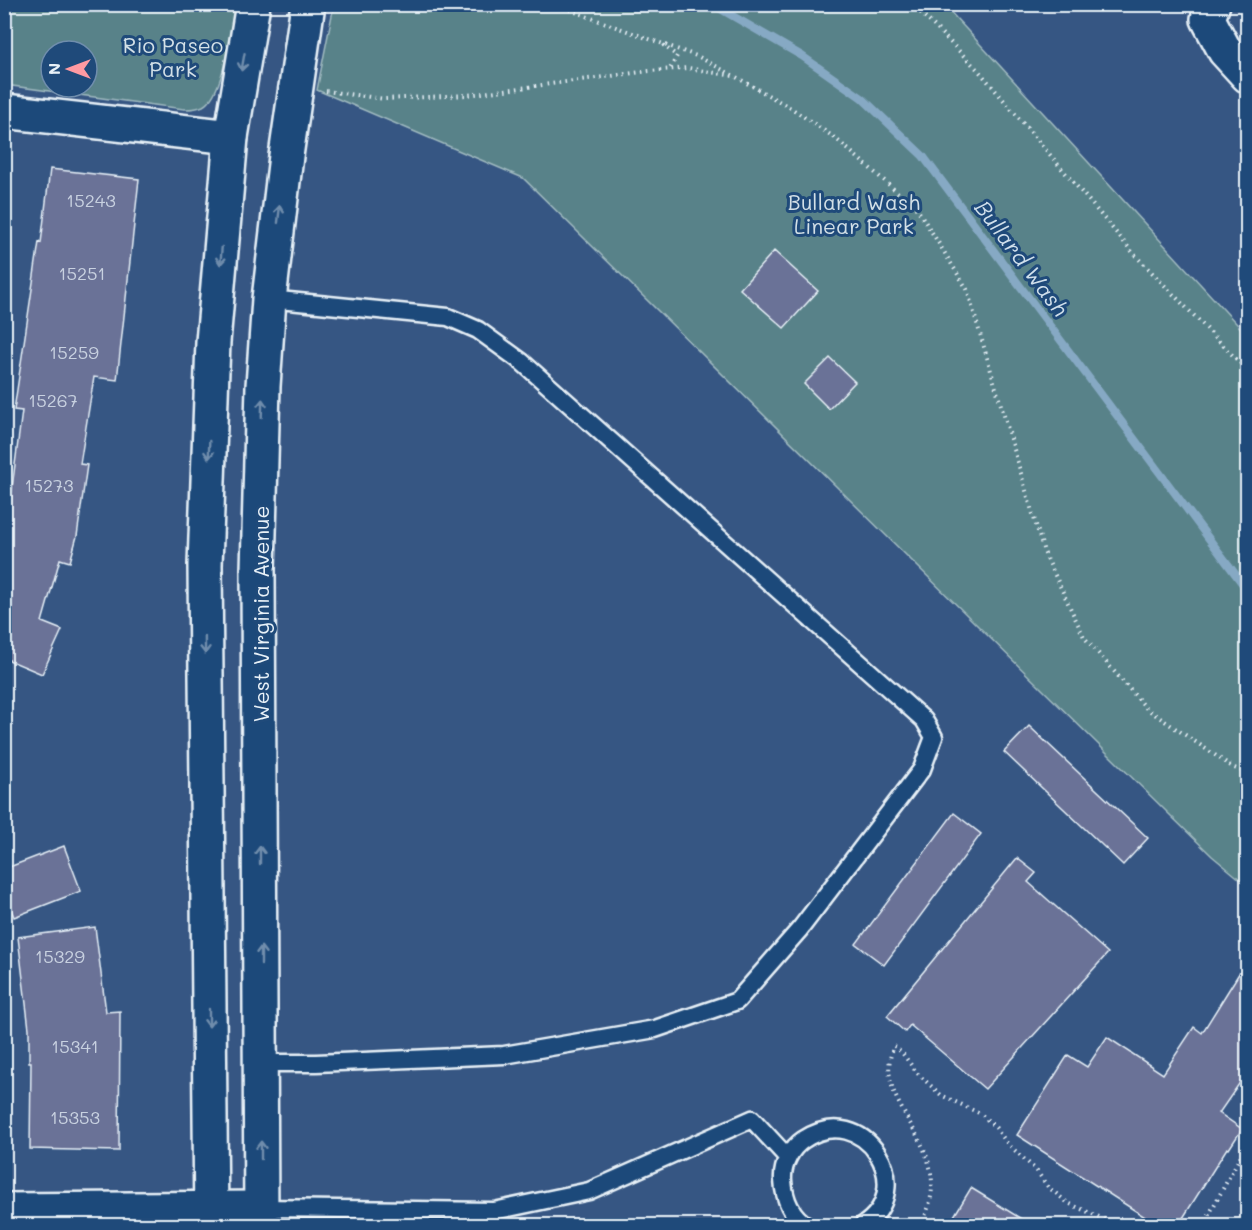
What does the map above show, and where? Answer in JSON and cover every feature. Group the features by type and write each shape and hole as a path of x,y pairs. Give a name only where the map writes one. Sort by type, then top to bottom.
{"main road":[{"path":"211,1217 205,565 213,342 231,137 253,4"},
{"name":"West Virginia Avenue","path":"261,1217 258,570 263,386 269,299 308,4"},
{"path":"1210,12 1225,51 1248,76"},
{"path":"4,111 231,137"},
{"path":"4,1210 261,1217"}],"lane":[{"path":"260,1063 316,1063 504,1055 655,1029 737,1001 800,929 922,769 934,737 924,720 522,362 478,330 448,316 269,299"},
{"path":"261,1217 494,1211 590,1191 752,1119 788,1158"},
{"path":"808,1226 802,1223 790,1209 784,1193 783,1175 788,1158 798,1143 813,1133 830,1128 848,1130 863,1137 876,1150 884,1165 887,1181 884,1197 876,1212 862,1226"}],"path":[{"path":"554,4 699,57 791,108 835,138 918,210 967,290 1044,552 1084,637 1147,709 1234,768 1248,773"},
{"path":"912,4 979,71 1135,255 1248,371"},
{"path":"660,42 678,56 670,69"},
{"path":"296,87 385,99 467,95 670,69 688,68 736,77"},
{"path":"920,1226 927,1212 932,1188 929,1160 921,1141 899,1104 890,1081 890,1056 894,1046 917,1073 941,1095 981,1113 1007,1143 1036,1170 1048,1187 1068,1203 1108,1221 1113,1226"},
{"path":"1203,1226 1248,1142"}],"green space":[{"name":"Rio Paseo Park","path":"5,4 235,4 225,60 217,89 201,107 184,109 99,98 99,39 39,39 39,90 5,85"},
{"name":"Bullard Wash Linear Park","path":"334,5 944,5 1247,335 1247,885 1212,856 1171,816 523,178 317,90"}],"building":[{"path":"50,169 139,179 117,380 94,377 80,464 87,465 77,536 70,562 60,559 42,622 62,630 42,674 4,658 4,525 7,526 22,411 14,410 39,242 41,243"},
{"path":"774,251 818,291 784,328 740,289"},
{"path":"830,358 855,382 829,409 804,384"},
{"path":"1029,726 1148,838 1123,865 1004,752"},
{"path":"954,813 981,834 884,965 856,944"},
{"path":"64,846 81,891 14,917 4,892 4,869"},
{"path":"1017,858 1036,873 1028,882 1108,953 985,1089 910,1025 905,1032 887,1016"},
{"path":"95,927 106,1012 120,1011 119,1151 30,1149 31,1062 29,1062 29,1029 18,937"},
{"path":"1248,959 1248,1071 1219,1113 1242,1129 1229,1149 1227,1148 1178,1226 1159,1226 1017,1135 1068,1055 1087,1067 1107,1037 1163,1074 1194,1027 1202,1033"},
{"path":"971,1188 1033,1226 948,1226"}],"waterway":[{"name":"Bullard Wash","path":"712,4 802,56 862,98 923,156 1248,591"}]}
